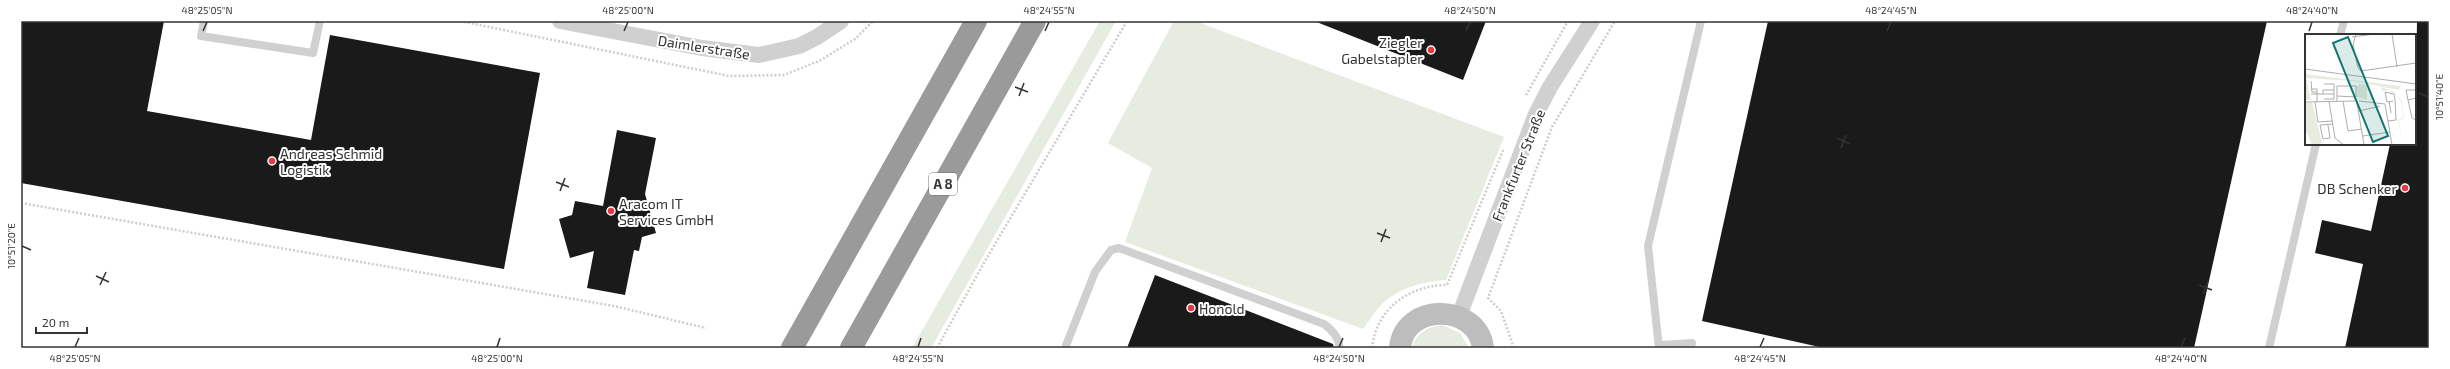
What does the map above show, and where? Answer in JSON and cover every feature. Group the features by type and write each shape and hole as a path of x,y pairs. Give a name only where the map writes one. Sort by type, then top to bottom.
{"highway":[{"path":"792,348 976,21"},
{"name":"A 8","path":"851,348 1035,21"}],"street":[{"name":"Daimlerstraße","path":"560,21 702,48 759,55 799,46 817,37 842,21"},
{"name":"Frankfurter Straße","path":"1459,316 1536,114 1550,87 1592,21"},
{"path":"1400,348 1407,331 1417,320 1438,313 1459,316 1469,322 1478,332 1483,348"}],"lane":[{"path":"204,21 201,36 313,54 320,21"},
{"path":"1692,343 1659,346 1648,246 1701,21"},
{"path":"2340,34 2344,21"},
{"path":"2269,348 2316,145"},
{"path":"1065,348 1095,272 1111,250 1119,248 1324,324 1340,342 1339,348"}],"path":[{"path":"937,348 985,261 1127,21"},
{"path":"1524,98 1568,21"},
{"path":"1514,348 1511,333 1501,311 1488,298 1552,127 1615,21"},
{"path":"1372,348 1373,335 1388,309 1419,289 1434,284 1447,285 1505,145"},
{"path":"21,203 614,306 706,328"}],"shaded area":[{"path":"1100,21 1116,21 931,348 912,348"},
{"path":"1174,21 1195,21 1504,137 1446,280 1412,286 1388,298 1374,313 1363,329 1125,242 1152,168 1108,143"},
{"path":"1442,325 1460,333 1469,348 1412,348 1416,338 1419,335 1427,329"}],"building":[{"name":"Andreas Schmid Logistik","path":"21,21 164,21 147,111 311,140 330,35 540,73 504,269 21,183"},
{"name":"Ziegler Gabelstapler","path":"1314,21 1486,21 1463,80"},
{"path":"1768,21 2267,21 2194,348 1824,348 1702,321"},
{"name":"DB Schenker","path":"2417,21 2429,21 2429,348 2345,348 2363,264 2315,253 2322,220 2371,231 2390,145 2416,145"},
{"name":"Aracom IT Services GmbH","path":"617,130 656,138 645,194 656,233 642,237 639,251 634,250 625,295 587,288 594,251 570,258 559,219 572,215 575,201 603,206"},
{"name":"Honold","path":"1155,275 1333,344 1334,348 1127,348"}],"place":[{"name":"Ziegler Gabelstapler","path":"1431,50"},
{"name":"Andreas Schmid Logistik","path":"272,161"},
{"name":"DB Schenker","path":"2405,188"},
{"name":"Aracom IT Services GmbH","path":"611,211"},
{"name":"Honold","path":"1191,308"}]}
